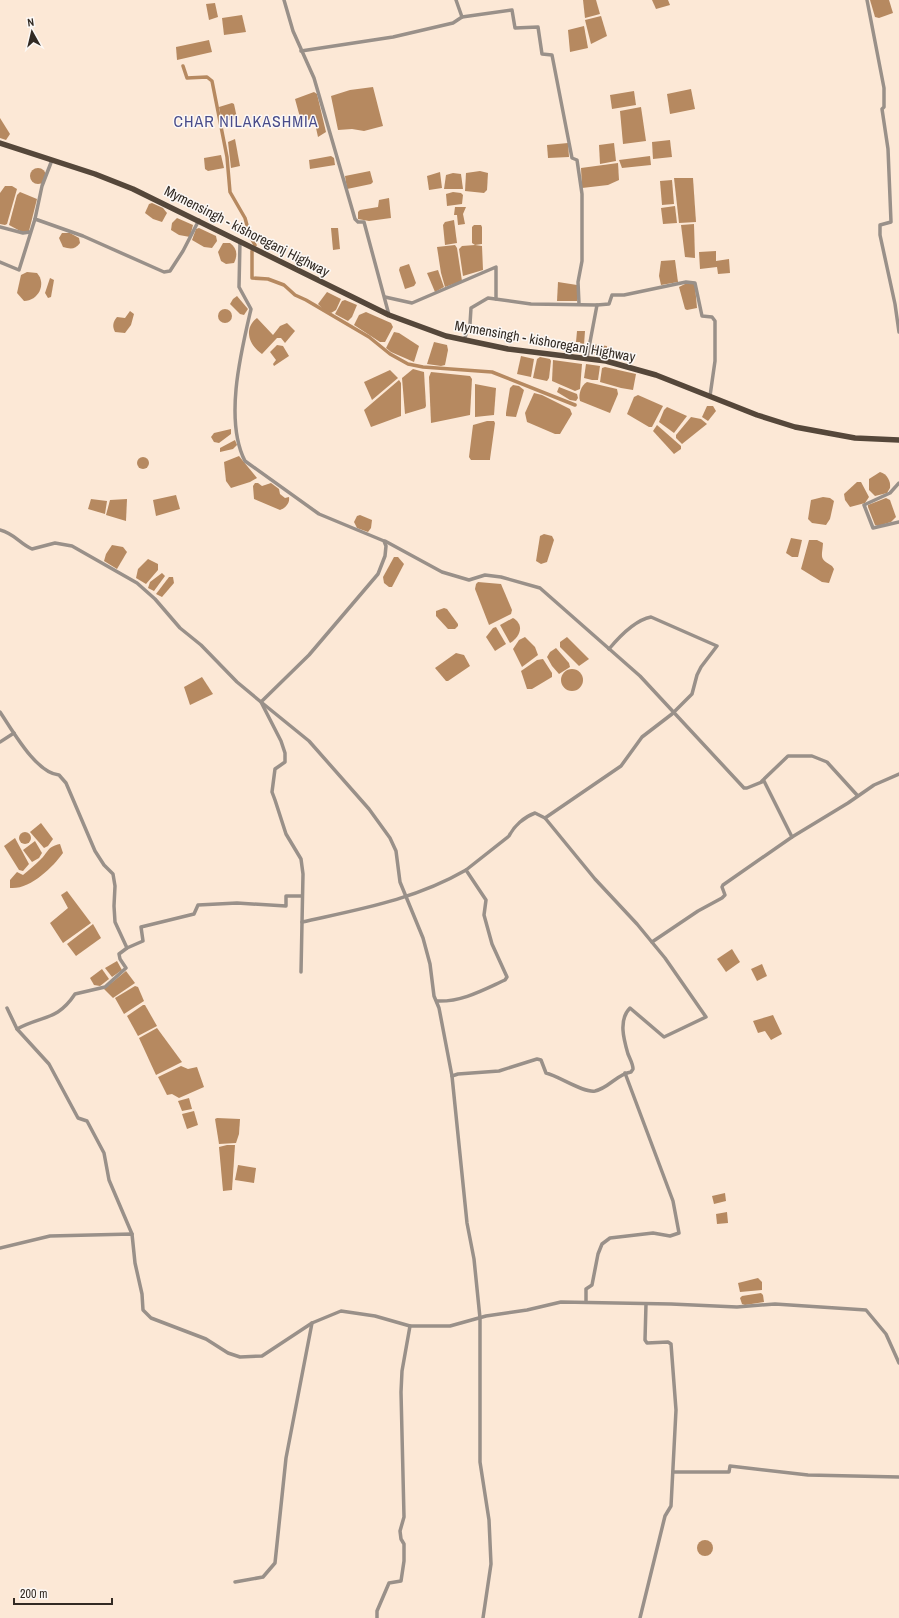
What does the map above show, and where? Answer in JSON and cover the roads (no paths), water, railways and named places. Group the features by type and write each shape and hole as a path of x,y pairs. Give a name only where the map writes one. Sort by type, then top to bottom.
{"main road":[{"name":"Mymensingh - kishoreganj Highway","path":"0,142 96,174 132,188 389,315 446,336 508,349 586,358 640,370 757,415 807,431 855,438 899,440"}],"street":[{"path":"284,0 301,51 314,78 355,219 358,222 364,222 389,315"},
{"path":"456,0 462,17"},
{"path":"867,0 884,88 884,107 882,110 888,149 891,222 880,225 880,235 895,304 899,332"},
{"path":"301,51 393,37 453,23 462,17 512,10 515,28 538,27 542,54 552,55 561,93 572,158 577,160 579,167 582,194 582,261 578,282 579,304"},
{"path":"0,262 19,270 35,219 42,186 52,160"},
{"path":"35,219 83,236 164,272 170,270 183,251 199,220"},
{"path":"0,227 23,233 30,232"},
{"path":"240,241 239,287 251,309 241,351 237,379 235,420 236,431 245,461 319,514 384,541 449,574 469,580 485,575 493,576 540,588 640,676 744,788 747,788 762,780 788,756 812,756 827,762 856,795"},
{"path":"385,297 412,303 496,268 496,300"},
{"path":"464,341 470,324 471,308 488,298 531,304 597,305 609,304 612,295 624,295 686,282 695,283 702,316 712,317 715,321 715,361 710,396"},
{"path":"586,358 597,305"},
{"path":"899,483 890,493 864,505 873,528 899,522"},
{"path":"0,530 15,536 25,546 32,549 56,543 72,546 137,584 156,599 180,628 201,645 237,682 309,741 369,810 390,838 396,851 400,882 423,938 430,964 434,996 437,1001 452,1076 467,1223 474,1259 480,1318 480,1462 489,1520 492,1564 483,1618"},
{"path":"261,702 309,655 378,574 385,556 386,546 384,541"},
{"path":"544,818 621,766 642,737 674,712 692,694 697,675 701,667 717,646 651,617 644,618 618,638 608,649"},
{"path":"261,702 278,734 285,753 285,762 274,770 272,792 286,834 301,859 303,874 301,972"},
{"path":"0,712 21,744 51,774 60,775 66,782 95,851 104,865 113,874 115,886 115,922 127,948"},
{"path":"0,742 14,733"},
{"path":"652,942 698,911 725,896 722,887 723,885 792,837 856,795 899,774"},
{"path":"762,780 764,781 792,837"},
{"path":"302,922 406,898 443,883 466,870 509,836 512,830 528,815 535,813 544,818 595,879 652,942 706,1017 664,1037 630,1008 626,1012 623,1020 622,1031 632,1069 631,1072 625,1073 614,1082 596,1091 581,1088 546,1073 541,1060 537,1059 500,1071 458,1074 452,1076"},
{"path":"437,1001 450,1001 469,996 505,980 506,977 492,944 484,915 486,900 466,870"},
{"path":"17,1029 54,1016 69,1003 75,994 105,987 126,968 120,959 119,954 127,948 144,942 141,927 194,914 198,905 237,903 286,906 286,896 302,896"},
{"path":"7,1008 17,1029 48,1064 78,1118 87,1121 104,1153 109,1180 132,1234 135,1263 144,1310 151,1318 206,1339 228,1353 240,1356 262,1356 312,1322 341,1312 375,1316 410,1326 450,1326 556,1302 737,1307 776,1304 863,1308 886,1334 899,1363"},
{"path":"586,1302 586,1289 592,1285 598,1254 602,1244 610,1238 654,1233 670,1236 679,1233 673,1201 625,1073"},
{"path":"0,1248 50,1236 132,1234"},
{"path":"640,1618 665,1516 671,1506 676,1410 672,1347 668,1342 647,1343 645,1340 646,1304"},
{"path":"235,1582 263,1577 275,1562 286,1458 312,1322"},
{"path":"377,1618 377,1611 389,1583 401,1581 403,1567 404,1544 401,1539 400,1531 404,1517 401,1392 402,1371 410,1326"},
{"path":"673,1472 728,1472 730,1466 808,1475 899,1477"}],"waterway":[{"path":"183,66 187,78 207,77 212,81 227,157 230,192 245,218 250,236 255,245"},
{"path":"252,251 252,278 268,279 284,285 295,295 369,337 390,354 408,364 423,367 492,372 575,405"}],"district":[{"name":"CHAR NILAKASHMIA","path":"246,121"}]}
